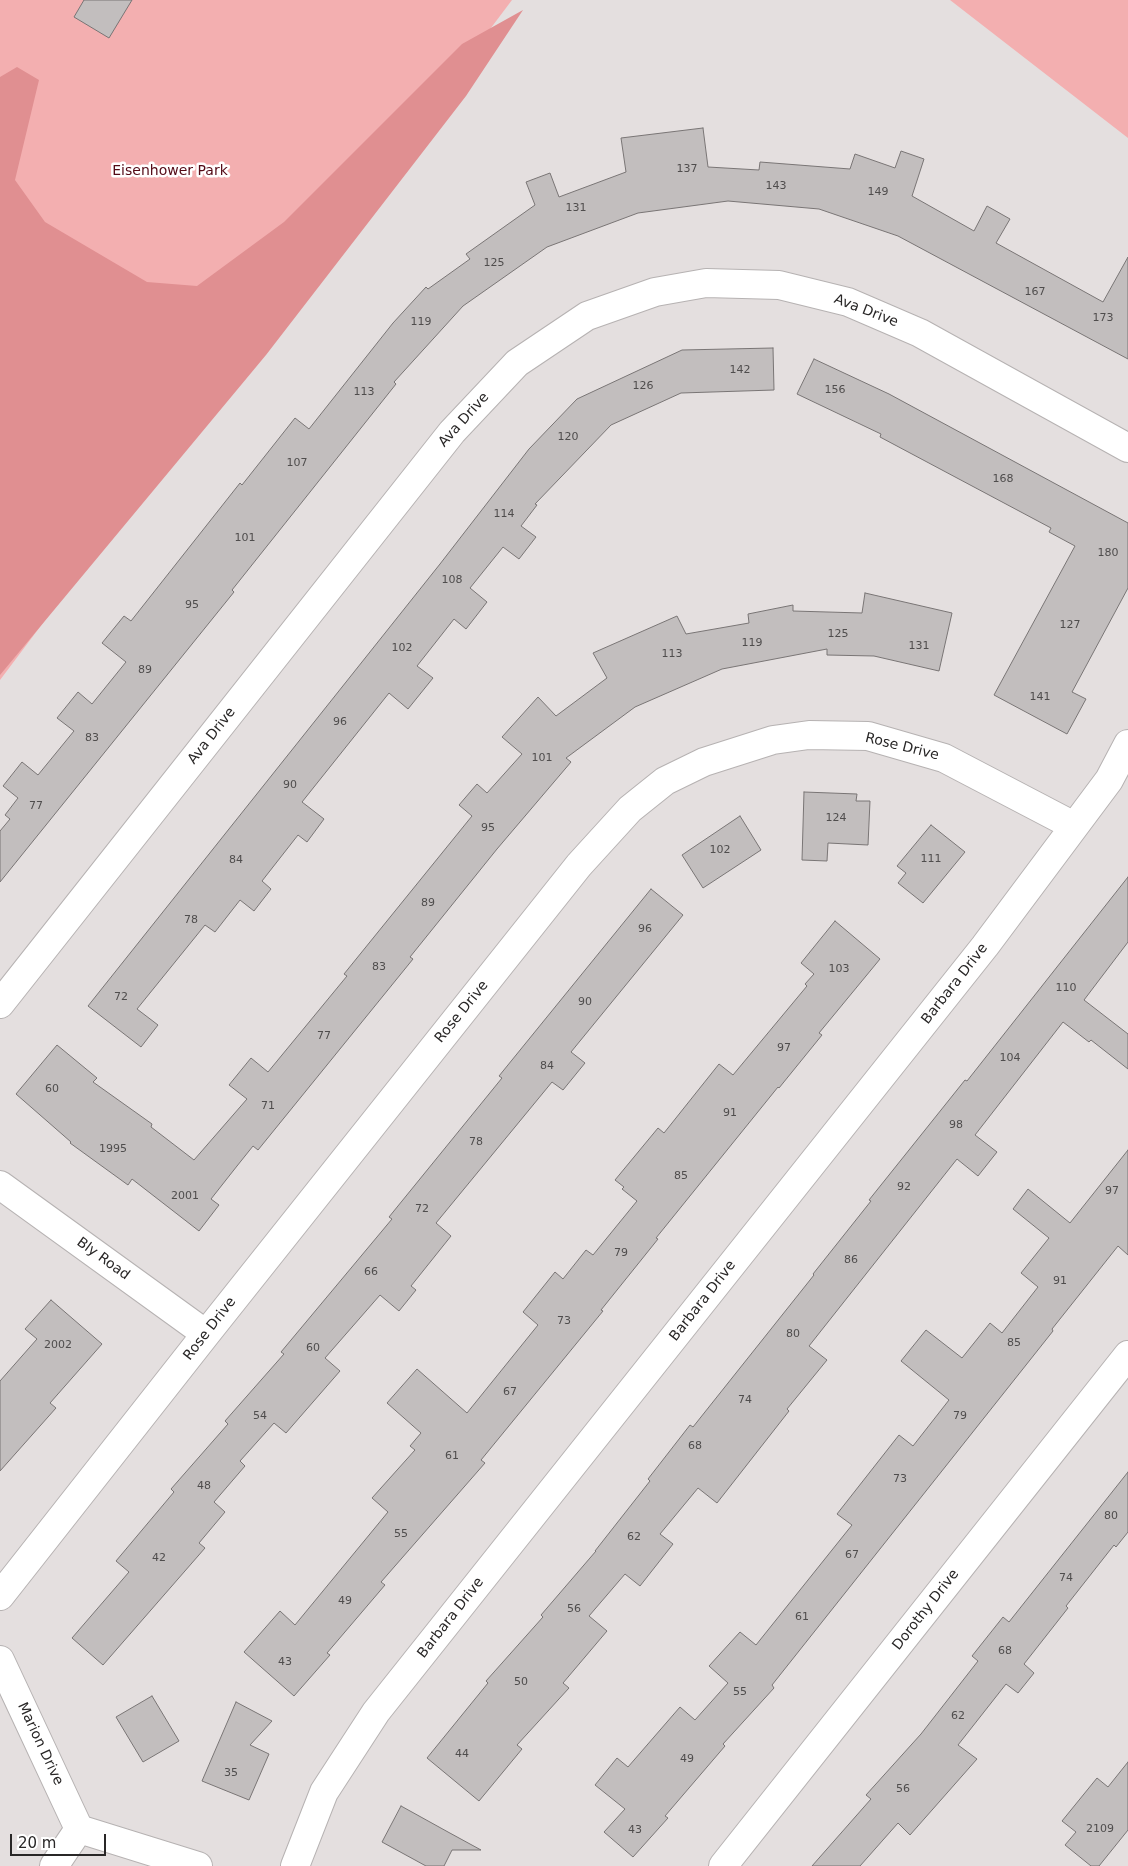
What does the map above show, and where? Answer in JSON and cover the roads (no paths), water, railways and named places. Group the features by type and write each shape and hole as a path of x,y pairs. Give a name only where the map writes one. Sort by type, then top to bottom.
{"street":[{"name":"Ava Drive","path":"0,1004 452,432 517,363 587,316 655,292 706,283 778,284 848,302 920,333 1128,448"},
{"name":"Rose Drive","path":"0,1596 579,865 630,809 665,782 704,762 773,740 808,735 868,736 944,758 1074,826"},
{"name":"Barbara Drive","path":"295,1866 324,1792 376,1712 985,946 1108,780 1128,744"},
{"name":"Bly Road","path":"0,1185 206,1334"},
{"name":"Dorothy Drive","path":"723,1866 1128,1355"},
{"name":"Marion Drive","path":"0,1660 79,1829"},
{"path":"54,1866 79,1829 198,1866"}],"park label":[{"name":"Eisenhower Park","path":"170,171"}]}
